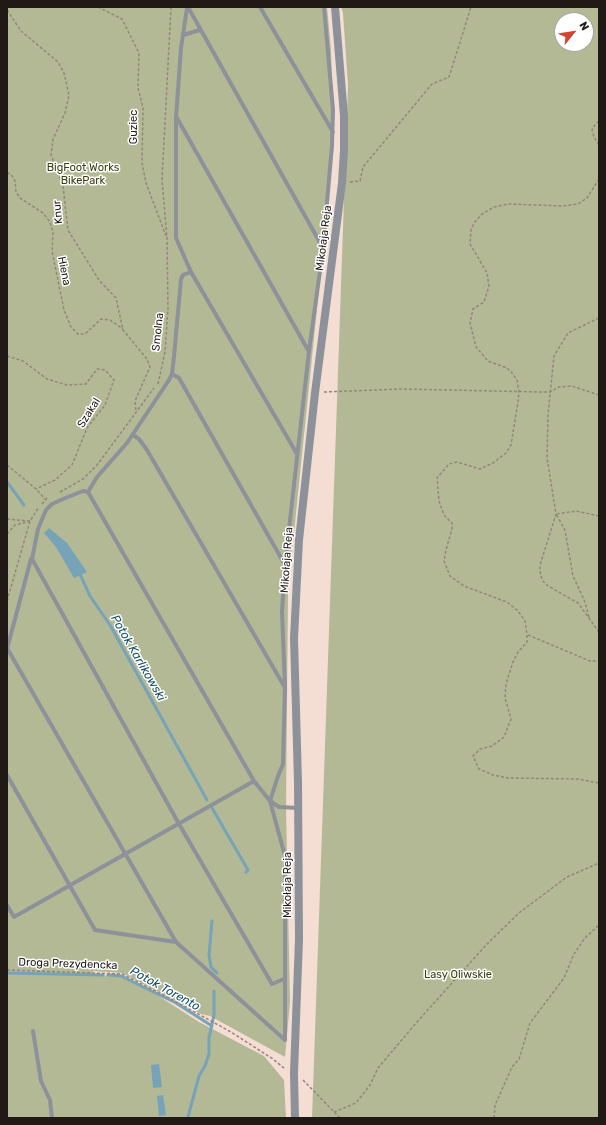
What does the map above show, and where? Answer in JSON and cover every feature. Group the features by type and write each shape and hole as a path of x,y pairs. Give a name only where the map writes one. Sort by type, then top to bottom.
{"street":[{"name":"Mikołaja Reja","path":"295,1118 294,1073 299,938 299,808 294,638 299,546 315,393 342,183 344,116 335,7"}],"lane":[{"path":"297,455 191,272 176,238 176,118 183,35 188,7 323,249"},
{"path":"260,7 333,133"},
{"path":"88,492 83,491 63,499 52,504 46,510 38,529 32,559 7,649 176,942 285,1040 285,856 270,801 283,764 285,687 282,611 285,565 309,351 323,249 333,133 333,110 324,7"},
{"path":"183,35 200,30"},
{"path":"176,118 309,351"},
{"path":"88,492 97,477 133,435 172,374 181,278 183,275 191,272"},
{"path":"172,374 179,378 285,565"},
{"path":"133,435 139,439 148,450 285,687"},
{"path":"88,492 254,781 270,801 279,807 299,808"},
{"path":"32,559 179,824 272,984 284,979"},
{"path":"7,775 95,930 176,942"},
{"path":"7,905 14,917 254,781"},
{"path":"33,1031 41,1081 50,1100 52,1118"}],"path":[{"name":"Guziec","path":"98,7 122,19 139,53 138,88 143,108 142,163 146,183 167,238"},
{"name":"Smolna","path":"56,494 83,479 97,466 158,384 165,352 168,308 167,238 162,180 171,7"},
{"path":"342,183 360,181 363,167 432,84 449,77 471,7"},
{"name":"Knur","path":"7,10 22,31 58,62 64,73 69,95 65,113 53,139 51,155 63,186 68,230 99,280 116,298 123,330 147,359 150,367 135,401 136,412"},
{"path":"599,121 592,130 599,146"},
{"name":"Hiena","path":"7,173 11,174 15,181 16,192 20,198 43,213 50,222 55,266 64,310 71,327 78,334 85,334 101,318 110,320 123,330"},
{"path":"599,178 587,198 578,204 562,206 509,204 494,207 482,214 474,223 471,230 470,244 487,273 489,286 484,302 473,309 470,323 476,347 488,361 507,368 517,380 520,391 511,445 506,453 493,464 480,469 457,462 449,464 437,478 439,501 444,515 452,524 444,561 450,576 464,586 507,602 518,611 525,621 527,634 527,642 518,652 506,684 505,698 511,719 504,737 492,746 480,749 473,756 479,769 493,775 508,778 578,779 599,783"},
{"path":"589,619 585,602 573,576 565,530 556,514 547,458 550,392 554,356 563,339 574,329 599,318"},
{"name":"Szakal","path":"7,356 23,362 47,379 67,385 86,384 97,369 105,370 114,380 105,405 87,428 72,465 55,480 36,489"},
{"path":"315,393 401,389 550,392 559,387 572,386 599,395"},
{"path":"7,465 36,489 45,499"},
{"path":"7,601 30,521 45,499 50,498"},
{"path":"556,514 576,511 599,516"},
{"path":"556,514 540,565 542,580 548,586 578,604 599,632"},
{"path":"7,519 30,521"},
{"path":"7,534 15,525 30,521"},
{"path":"527,634 590,661 599,661"},
{"path":"334,1112 356,1102 370,1085 378,1068 417,1022 487,944 519,913 567,877 599,862"},
{"path":"494,1118 495,1105 512,1067 519,1059 530,1023 564,978 574,954 585,938 599,925"},
{"name":"Droga Prezydencka","path":"7,970 122,974 213,1022 273,1059 286,1070 294,1073 315,1091 340,1118"}],"green space":[{"name":"BigFoot Works BikePark","path":"7,7 327,7 331,50 334,143 288,591 286,808 290,1002 285,1057 210,1016 201,1014 122,973 93,971 92,975 121,976 154,993 199,1022 264,1056 284,1080 286,1118 7,1118"},
{"name":"Lasy Oliwskie","path":"341,7 599,7 599,1118 312,1118 348,85 343,13"}],"water":[{"path":"49,528 67,543 87,572 74,578 56,547 44,533"},
{"path":"159,1064 162,1087 153,1088 151,1065"},
{"path":"163,1095 166,1115 159,1116 157,1096"}],"waterway":[{"name":"Potok Karlikowski","path":"7,482 24,505"},
{"name":"Potok Karlikowski","path":"79,572 90,596 110,625 207,800"},
{"name":"Potok Karlikowski","path":"212,808 248,870 246,872"},
{"name":"Potok Karlikowski","path":"212,921 209,955 211,967 217,973"},
{"name":"Potok Torento","path":"7,973 103,975"},
{"name":"Potok Torento","path":"108,975 121,976 176,1003 212,1026"},
{"name":"Potok Karlikowski","path":"188,1117 199,1076 205,1066 209,1054 209,1038 214,1015 214,991"}]}
